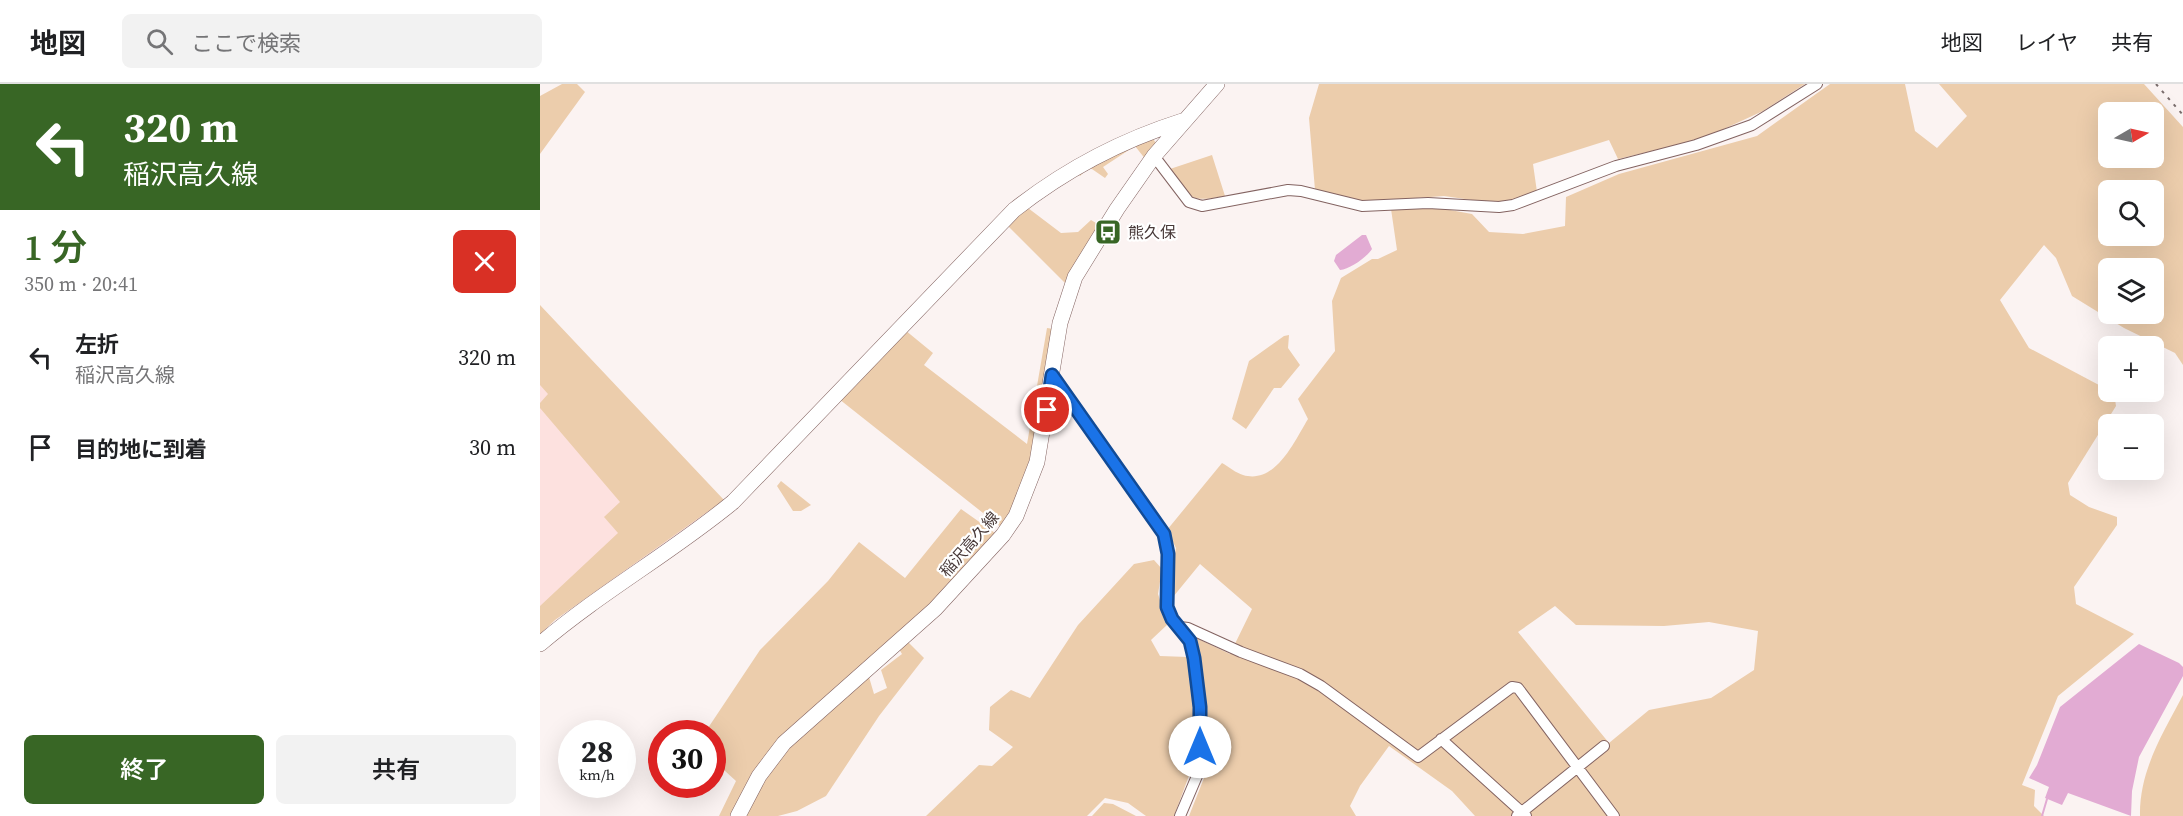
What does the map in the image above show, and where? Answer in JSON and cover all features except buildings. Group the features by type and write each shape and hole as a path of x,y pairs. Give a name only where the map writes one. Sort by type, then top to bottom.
{"main road":[{"name":"稲沢高久線","path":"738,816 759,776 784,743 935,609 1003,535 1016,516 1031,483 1042,439 1064,308 1075,277 1111,218 1154,156 1182,121 1217,84"},
{"path":"540,644 566,622 692,534 733,502 1014,210 1067,171 1109,148 1182,121"}],"street":[{"path":"1154,156 1189,202 1202,206 1288,190 1362,206 1428,203 1499,207 1530,200 1616,166 1696,145 1752,125 1817,84"},
{"path":"1052,375 1164,534 1168,554 1167,607 1172,619 1190,641 1200,707 1197,776 1180,816"},
{"path":"1180,627 1188,628 1241,652 1300,674 1329,691 1418,757 1512,687 1518,688 1614,816"},
{"path":"1442,739 1521,815 1604,746"}],"shaded area":[{"path":"562,84 577,84 585,92 540,154 540,96"},
{"path":"1319,84 1805,84 1763,111 1702,139 1618,159 1609,140 1533,164 1537,192 1511,201 1486,202 1444,196 1361,202 1315,190 1309,118"},
{"path":"1830,84 1905,84 1915,131 1937,148 1967,116 1939,84 2144,84 2160,102 2098,102 2098,168 2164,168 2164,106 2183,127 2183,365 2175,353 2164,348 2164,336 2140,336 2118,324 2164,324 2164,258 2098,258 2098,312 2072,296 2056,258 2044,245 2000,300 2029,348 2098,385 2098,402 2115,402 2116,406 2111,414 2098,414 2098,435 2068,483 2070,495 2089,507 2117,517 2117,525 2074,587 2076,604 2134,634 2058,696 2022,785 2035,790 2034,806 2044,816 1475,816 1452,791 1389,746 1360,786 1350,806 1356,816 1189,816 1204,778 1206,718 1194,637 1230,654 1252,609 1200,564 1173,597 1172,569 1176,548 1167,530 1222,463 1240,474 1255,476 1275,467 1290,449 1308,419 1298,399 1335,351 1332,301 1341,278 1372,259 1378,259 1397,250 1391,209 1439,208 1472,214 1489,232 1523,234 1565,226 1566,197 1619,174 1757,136","holes":["1555,606 1576,625 1664,626 1709,622 1758,631 1754,670 1711,698 1649,710 1609,743 1518,632"]},
{"path":"1152,137 1157,145 1146,160 1135,146 1103,167 1108,174 1105,178 1089,167 1080,176 1077,172"},
{"path":"1212,155 1225,196 1204,199 1191,196 1170,169"},
{"path":"1028,208 1061,233 1078,232 1091,220 1101,226 1066,284 1007,225"},
{"path":"1362,235 1366,235 1372,249 1358,262 1340,270 1334,261 1336,255"},
{"path":"540,305 724,500 555,620 540,634 540,606 618,533 604,517 620,502 540,408 540,403 548,394 540,385"},
{"path":"540,321 716,507 555,620 540,634"},
{"path":"1047,328 1054,329 1027,483 1002,528 839,399 905,330 933,353 924,365 1027,444"},
{"path":"1289,335 1288,348 1300,365 1281,388 1274,388 1246,429 1232,419 1249,361 1284,336"},
{"path":"781,481 811,505 801,511 793,511 777,486"},
{"path":"961,509 995,533 937,601 828,701 734,816 719,816 736,781 726,772 726,720 713,720 760,650 828,581 859,542 905,578"},
{"path":"1154,560 1162,569 1158,594 1168,624 1151,640 1160,656 1188,657 1195,709 1190,773 1174,816 1146,816 1128,803 1105,798 1087,816 926,816 979,765 992,766 1013,747 989,730 990,707 1011,690 1030,698 1078,625 1134,564"},
{"path":"907,641 924,658 879,716 826,796 797,811 778,816 744,816 768,774 814,723 869,677 874,694 887,688 881,670 902,654 899,649"},
{"path":"2139,644 2179,663 2183,667 2183,676 2139,757 2132,791 2131,816 2068,793 2062,805 2045,798 2049,787 2029,778 2037,765 2060,707"},
{"path":"2183,695 2183,816 2140,816 2143,783 2148,768 2160,738"},
{"path":"1104,803 1113,804 1136,816 1092,816"}],"waterway":[{"path":"2042,816 2047,799"}],"railway":[{"path":"2156,84 2183,115"}],"place":[{"name":"熊久保","path":"1108,232"}],"route":[{"path":"1047,410 1052,375 1137,492 1164,534 1168,554 1165,596 1172,619 1190,641 1194,658 1200,707 1200,747"}]}
